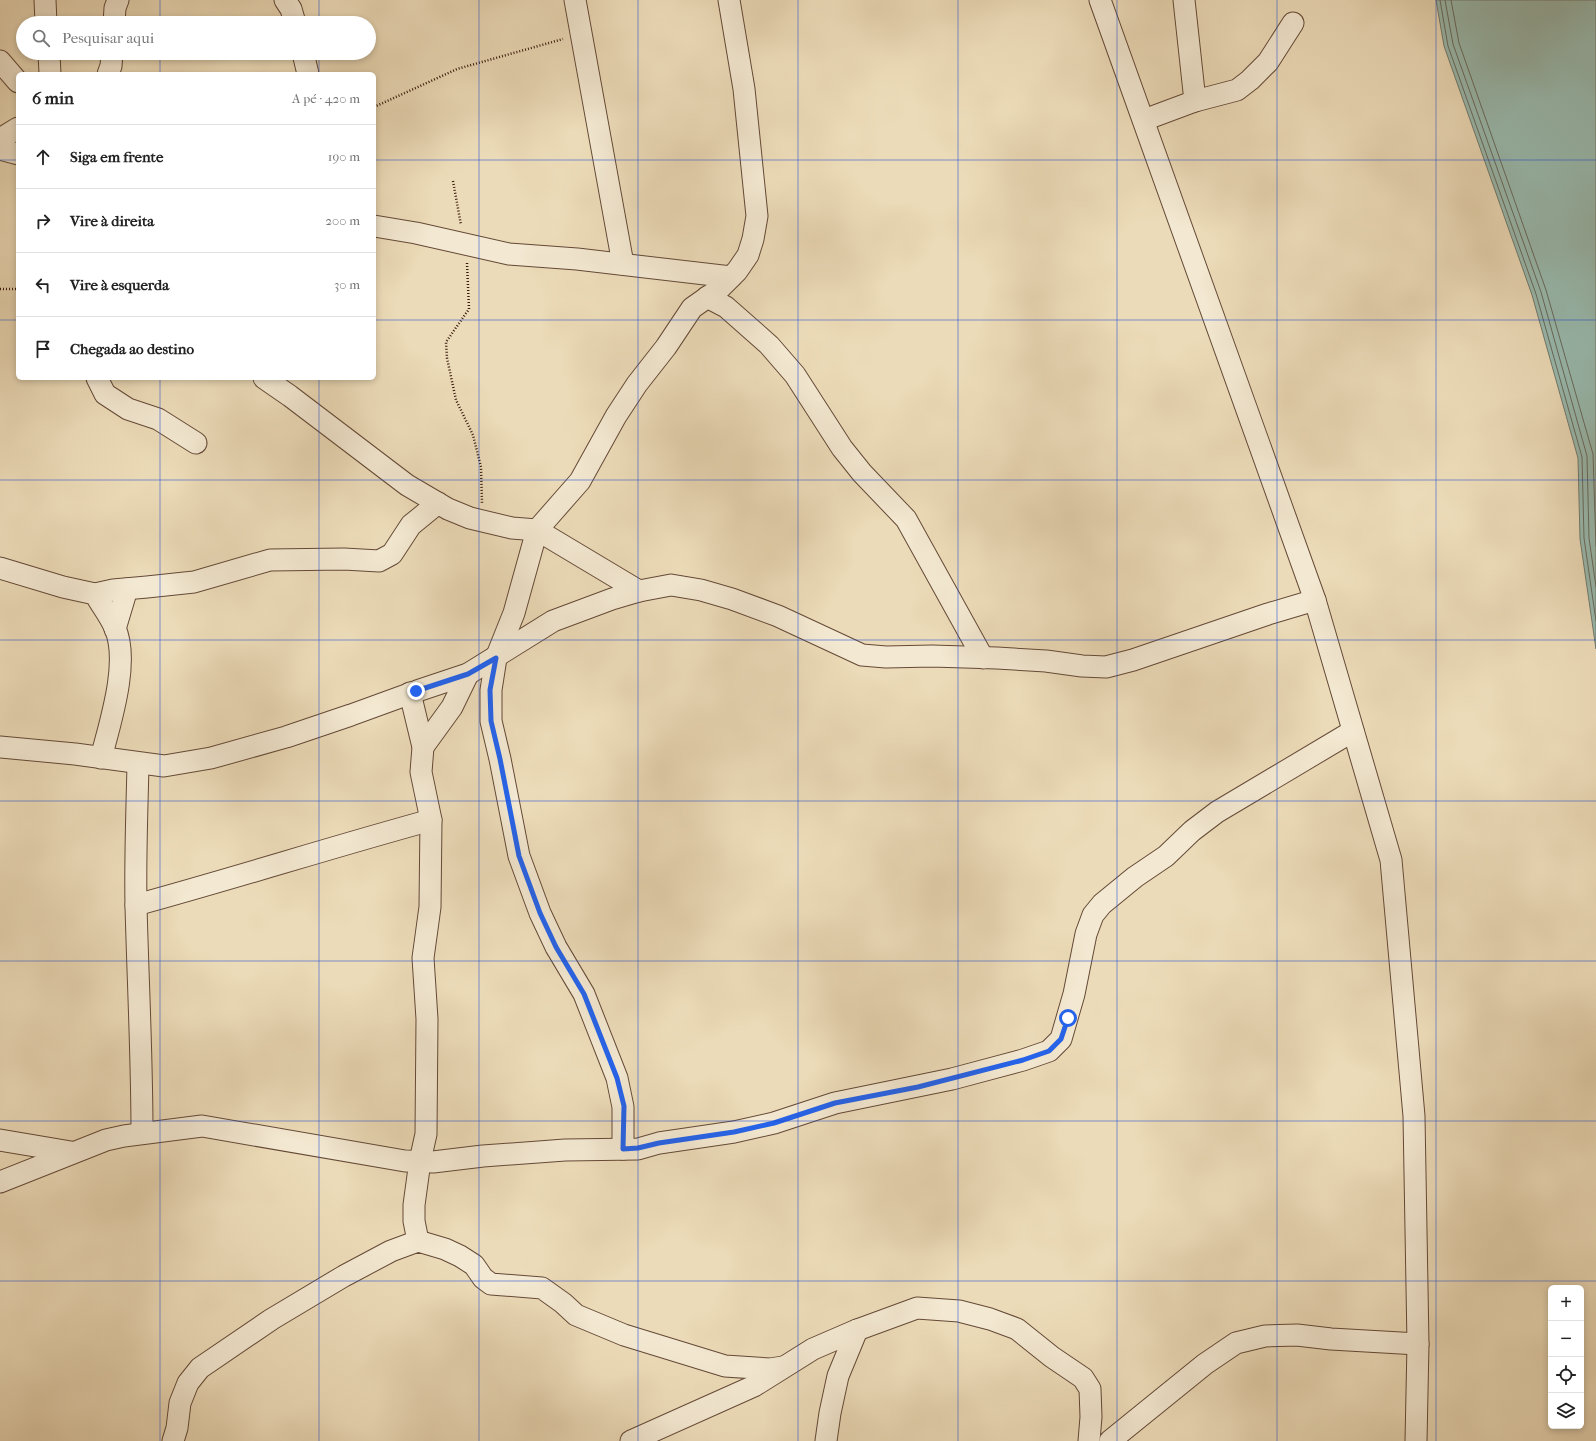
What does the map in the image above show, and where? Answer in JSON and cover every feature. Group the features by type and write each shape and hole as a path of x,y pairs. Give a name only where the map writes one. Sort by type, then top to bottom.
{"street":[{"path":"45,0 46,16"},
{"path":"114,16 115,8 118,0"},
{"path":"285,0 292,9 294,16"},
{"path":"575,0 624,264"},
{"path":"623,1149 624,1106 617,1078 584,994 556,947 540,913 519,856 491,721 490,690 496,658 514,613 536,530 580,481 616,416 637,384 666,347 692,308 731,277 748,255 753,239 757,216 744,89 729,0"},
{"path":"1100,0 1315,600 1390,860 1414,1116 1418,1344 1416,1441"},
{"path":"1184,0 1195,101"},
{"path":"1144,120 1195,101 1236,90 1250,80 1268,62 1293,23"},
{"path":"49,60 50,72"},
{"path":"109,72 111,60"},
{"path":"305,60 308,72"},
{"path":"0,61 16,80"},
{"path":"0,139 16,129"},
{"path":"0,149 16,153"},
{"path":"376,226 416,233 509,254 577,259 731,277"},
{"path":"707,297 726,307 769,345 795,375 818,413 847,454 862,473 906,519 983,658"},
{"path":"98,380 105,394 128,409 158,419 196,443"},
{"path":"267,380 407,485 448,509 470,518 512,528 536,530 639,591"},
{"path":"0,568 63,587 95,594 113,590 194,582 270,560 344,559 379,561 392,554 411,525 438,503"},
{"path":"0,747 75,754 138,764 164,766 211,758 286,737 468,674 496,658 553,621 612,599 639,591 671,585 701,590 778,616 862,655 886,657 932,656 1046,661 1082,666 1106,667 1133,660 1268,614 1315,600"},
{"path":"116,629 127,589"},
{"path":"95,594 116,629 121,652 117,694 101,758"},
{"path":"423,747 452,707 468,674"},
{"path":"410,694 423,747 421,772 431,820 430,906 423,958 427,1019 426,1134 420,1162 414,1205 414,1221 418,1241"},
{"path":"0,1182 106,1140 202,1126 240,1131 348,1152 420,1162 565,1150 638,1148 659,1143 734,1132 768,1125 835,1103 952,1079 1023,1060 1049,1051 1061,1039 1074,994 1086,934 1093,915 1102,904 1135,877 1166,856 1192,831 1217,812 1353,731"},
{"path":"138,764 135,844 142,1068 142,1134"},
{"path":"136,905 235,878 282,862 431,820"},
{"path":"0,1140 73,1152"},
{"path":"173,1441 177,1428 180,1403 188,1383 200,1368 272,1319 344,1276 391,1251 418,1241 445,1249 460,1256 474,1265 483,1278 492,1284 542,1288 563,1303 576,1315 624,1335 725,1366 770,1369 783,1367"},
{"path":"631,1441 754,1386 813,1349 857,1330 917,1308 959,1311 990,1318 1017,1329 1052,1357 1083,1378 1090,1389 1091,1417 1088,1441"},
{"path":"826,1441 838,1376 857,1330"},
{"path":"1110,1441 1205,1364 1236,1343 1265,1336 1297,1335 1331,1339 1418,1344"}],"path":[{"path":"376,106 457,69 581,33"},
{"path":"453,181 465,244 469,285 469,309 446,342 447,358 456,400 473,435 482,467 482,504 495,523"},
{"path":"0,289 16,289"}],"water":[{"path":"1436,0 1596,0 1596,649 1580,539 1578,458 1532,295 1444,46"}],"route":[{"path":"416,691 468,674 496,658 490,690 491,721 519,856 540,913 556,947 584,994 617,1078 624,1106 623,1149 638,1148 659,1143 734,1132 774,1123 835,1103 918,1087 1023,1060 1049,1051 1061,1039 1068,1018"}]}
